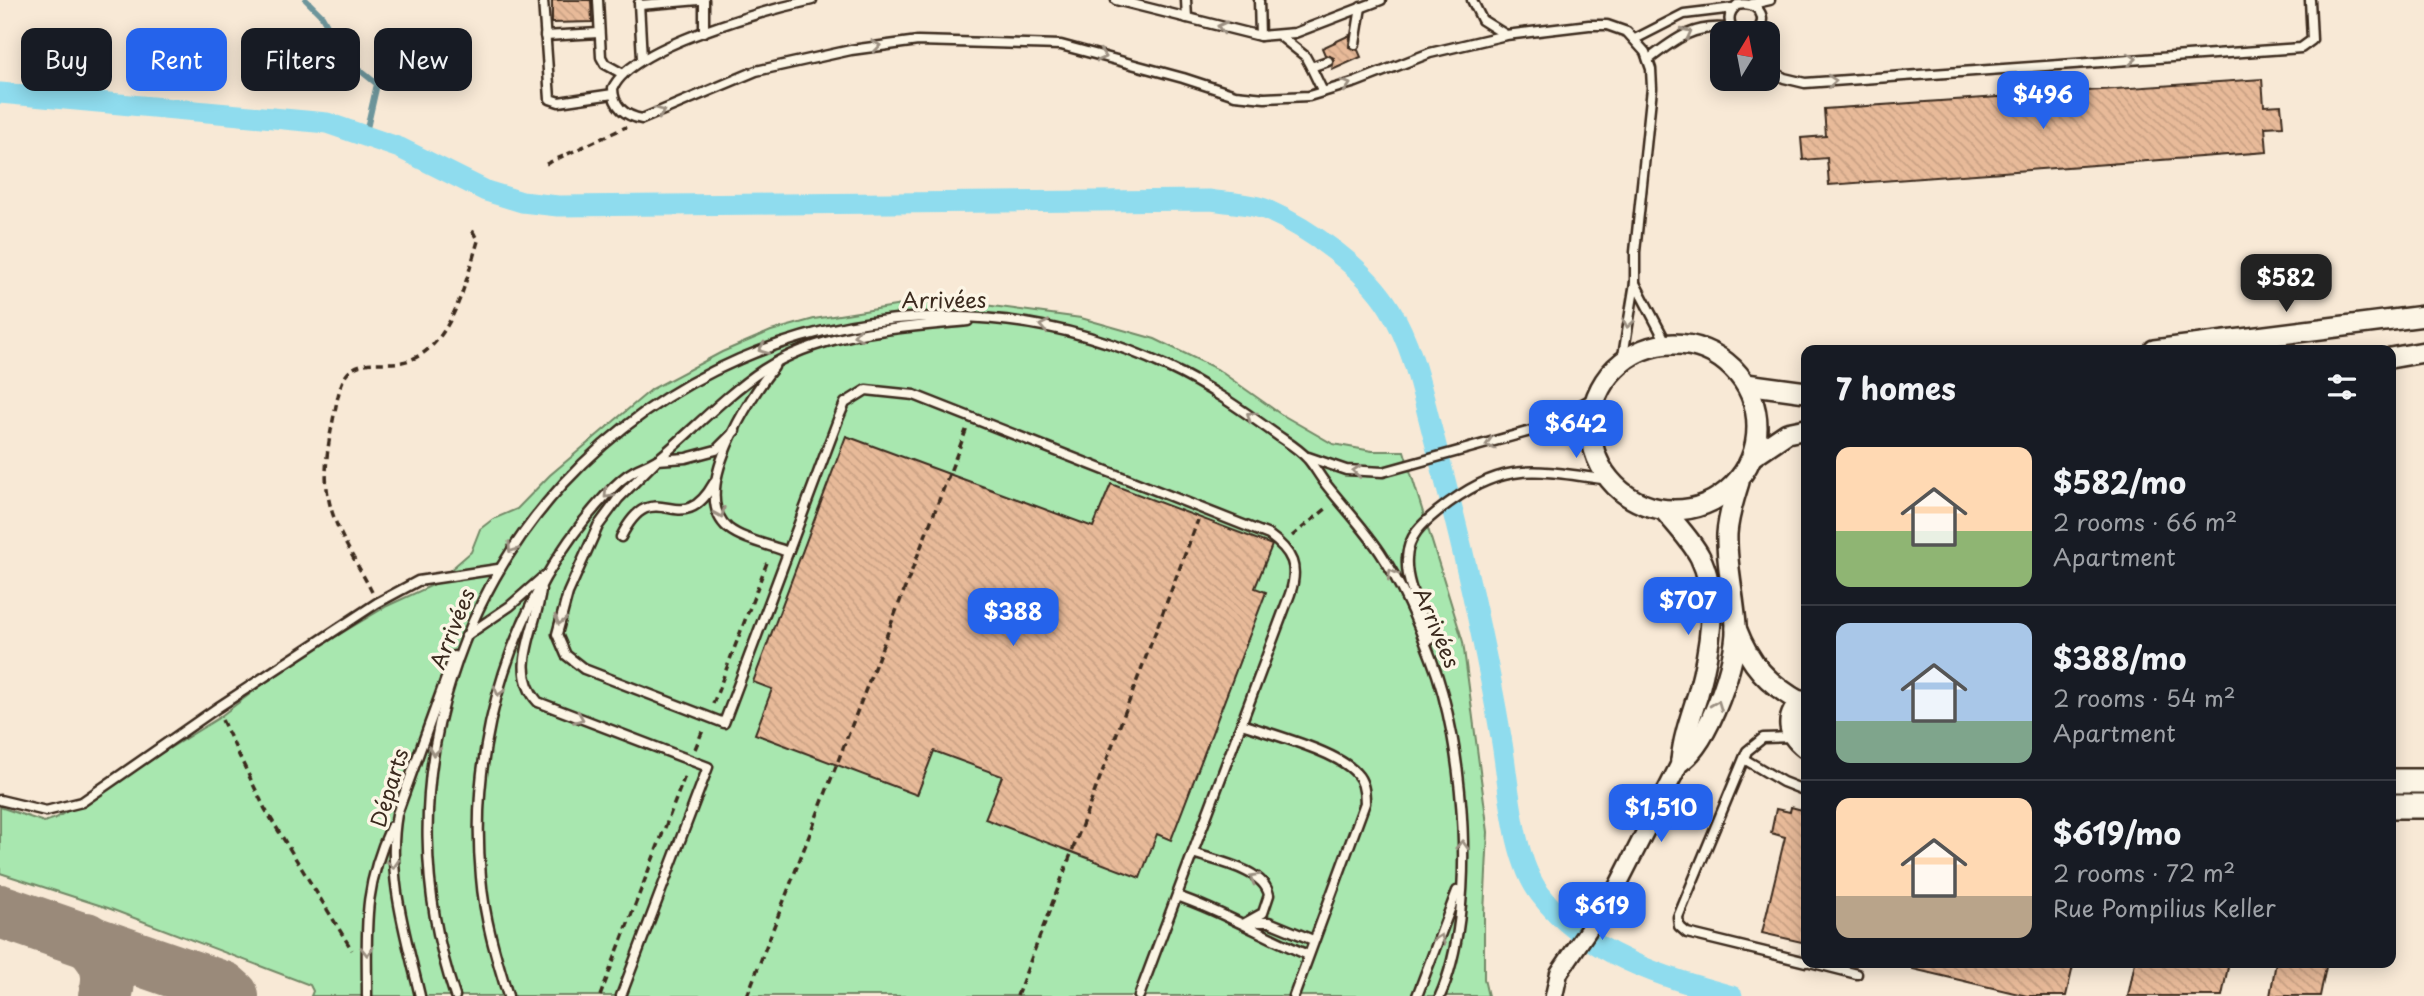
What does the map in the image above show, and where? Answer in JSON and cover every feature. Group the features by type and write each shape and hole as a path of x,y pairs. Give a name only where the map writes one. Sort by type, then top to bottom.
{"main road":[{"path":"1801,708 1792,718 1801,740"},
{"path":"2396,781 2424,781"},
{"path":"2396,806 2424,806"}],"street":[{"path":"2194,345 2424,316"},
{"path":"1739,481 1705,505 1681,511 1664,510 1633,500 1609,480 1594,448 1591,431 1597,396 1603,384 1622,362 1635,354 1667,344 1690,346 1712,353 1732,366 1746,384 1758,419 1753,456 1739,481 1727,532 1737,628 1754,667 1774,687 1801,702"},
{"path":"2396,357 2424,352"},
{"path":"1746,384 1801,391"},
{"path":"1753,456 1787,433 1801,430"},
{"path":"1554,996 1555,981 1604,908 1647,833 1681,761 1685,732 1706,661 1710,612 1706,575 1700,558 1664,510"},
{"path":"1681,761 1691,755 1708,727 1724,685 1737,628"}],"lane":[{"path":"543,0 550,99 559,102 613,94"},
{"path":"598,0 601,57 605,64 623,74"},
{"path":"642,58 639,3 701,0 704,32"},
{"path":"812,0 776,5 642,58 617,79 613,94 620,109 627,116 642,119 756,71 851,50 918,41 1060,45 1235,95 1265,98 1308,96 1356,82 1430,52 1506,35 1589,25 1619,29 1635,38 1648,60 1652,88 1635,283 1622,362"},
{"path":"1116,0 1260,36 1295,33 1375,1"},
{"path":"1186,0 1187,18"},
{"path":"1259,0 1260,36"},
{"path":"1472,0 1482,20 1506,35"},
{"path":"1635,38 1684,14 1734,8 1742,3 1770,0"},
{"path":"1780,76 1805,83 2301,48 2312,40 2310,0"},
{"path":"1751,4 1760,10 1762,21"},
{"path":"1355,44 1361,7"},
{"path":"1731,21 1730,16 1734,8"},
{"path":"1648,60 1687,32 1710,26"},
{"path":"545,36 599,33"},
{"path":"1280,36 1305,56 1322,92"},
{"path":"1311,67 1328,61"},
{"path":"1635,283 1667,344"},
{"name":"Arrivées","path":"456,996 442,958 428,877 428,796 439,715 464,638 498,569 531,520 569,475 612,435 660,400 711,371 765,348 822,330 880,320 939,316 998,319 1093,338 1153,360 1210,389 1306,456 1381,554 1415,615 1440,680 1456,746 1463,813 1461,880 1452,957 1441,996"},
{"path":"998,319 890,328 837,339 776,364 756,376 657,460 618,499 598,526 568,593 557,634 566,655 584,668 724,723 837,421 848,401 866,390 881,389 914,395 1269,535 1282,544 1295,563 1296,577 1139,996"},
{"path":"621,537 626,527 644,508 653,504 687,510 704,502 747,402 776,364"},
{"path":"1306,456 1346,470 1383,472 1538,429 1597,396"},
{"path":"508,996 489,932 481,878 478,830 481,780 489,733 499,691 524,621 548,572 580,525 611,490 634,471 657,460 686,458 716,450 734,431"},
{"path":"1440,680 1407,560 1410,542 1426,520 1462,492 1488,477 1510,472 1540,471 1609,480"},
{"path":"714,483 719,517 728,528 788,552"},
{"path":"0,800 15,806 46,811 82,802 217,708 377,603 418,582 450,574 498,569"},
{"path":"464,638 510,606 548,572"},
{"path":"541,587 538,612 523,663 523,673 531,694 538,702 708,767 621,996"},
{"name":"Départs","path":"418,996 395,890 392,842 397,814 447,669 464,638"},
{"path":"1242,724 1348,765 1361,779 1365,791 1366,803 1294,996"},
{"path":"1801,743 1763,738 1755,742 1744,759 1678,917 1679,926 1688,933 1801,960"},
{"path":"1744,759 1783,782 1801,789"},
{"path":"367,996 370,881 397,814"},
{"path":"1193,853 1255,876 1265,884 1269,895 1263,913 1245,923"},
{"path":"1417,996 1461,880"},
{"path":"1177,896 1245,923 1258,934 1308,955"},
{"path":"1245,923 1269,922 1313,940"},
{"path":"1832,968 1857,974"}],"path":[{"path":"546,164 593,145 642,119"},
{"path":"377,603 345,540 328,496 327,452 338,400 346,375 360,364 404,361 429,348 457,310 478,241 471,228"},
{"path":"747,996 971,416"},
{"path":"1282,544 1339,498"},
{"path":"1017,996 1202,508"},
{"path":"600,996 773,547"},
{"path":"217,708 265,809 367,972"}],"green space":[{"path":"962,302 1081,318 1155,339 1217,369 1279,413 1333,444 1372,451 1404,451 1463,642 1488,832 1484,979 1488,996 311,996 313,991 310,985 108,908 0,873 0,807 44,822 56,818 217,719 288,665 387,606 433,585 471,552 480,529 493,519 517,509 550,475 652,389 722,352 771,331 814,319 908,304"}],"building":[{"path":"552,0 591,0 592,22 552,23"},
{"path":"1350,35 1349,47 1358,50 1361,57 1332,70 1334,58 1325,55 1322,48"},
{"path":"2262,79 2264,106 2281,105 2283,126 2265,127 2267,152 1829,185 1827,158 1803,160 1801,138 1826,136 1824,109"},
{"path":"846,436 1093,527 1111,484 1272,545 1255,588 1266,592 1171,840 1157,834 1140,878 985,819 1002,776 934,751 917,795 755,734 772,689 753,682"},
{"path":"1791,807 1801,810 1801,942 1762,933 1785,837 1771,833 1776,809 1790,812"},
{"path":"2073,968 2066,996 2027,996 1913,969"},
{"path":"2134,968 2228,968 2222,996 2128,996"},
{"path":"2275,968 2326,968 2320,996 2270,996"}],"waterway":[{"path":"306,0 322,16 346,59 377,84 365,137"},
{"path":"0,93 327,123 400,148 486,191 522,202 558,206 1210,200 1254,206 1284,218 1335,251 1366,279 1390,309 1411,355 1471,586 1501,737 1517,840 1531,879 1558,915 1602,948 1653,971 1732,996"}],"taxiway":[{"path":"0,911 223,988 232,996"},
{"path":"86,939 106,964 108,979 105,996"}]}
